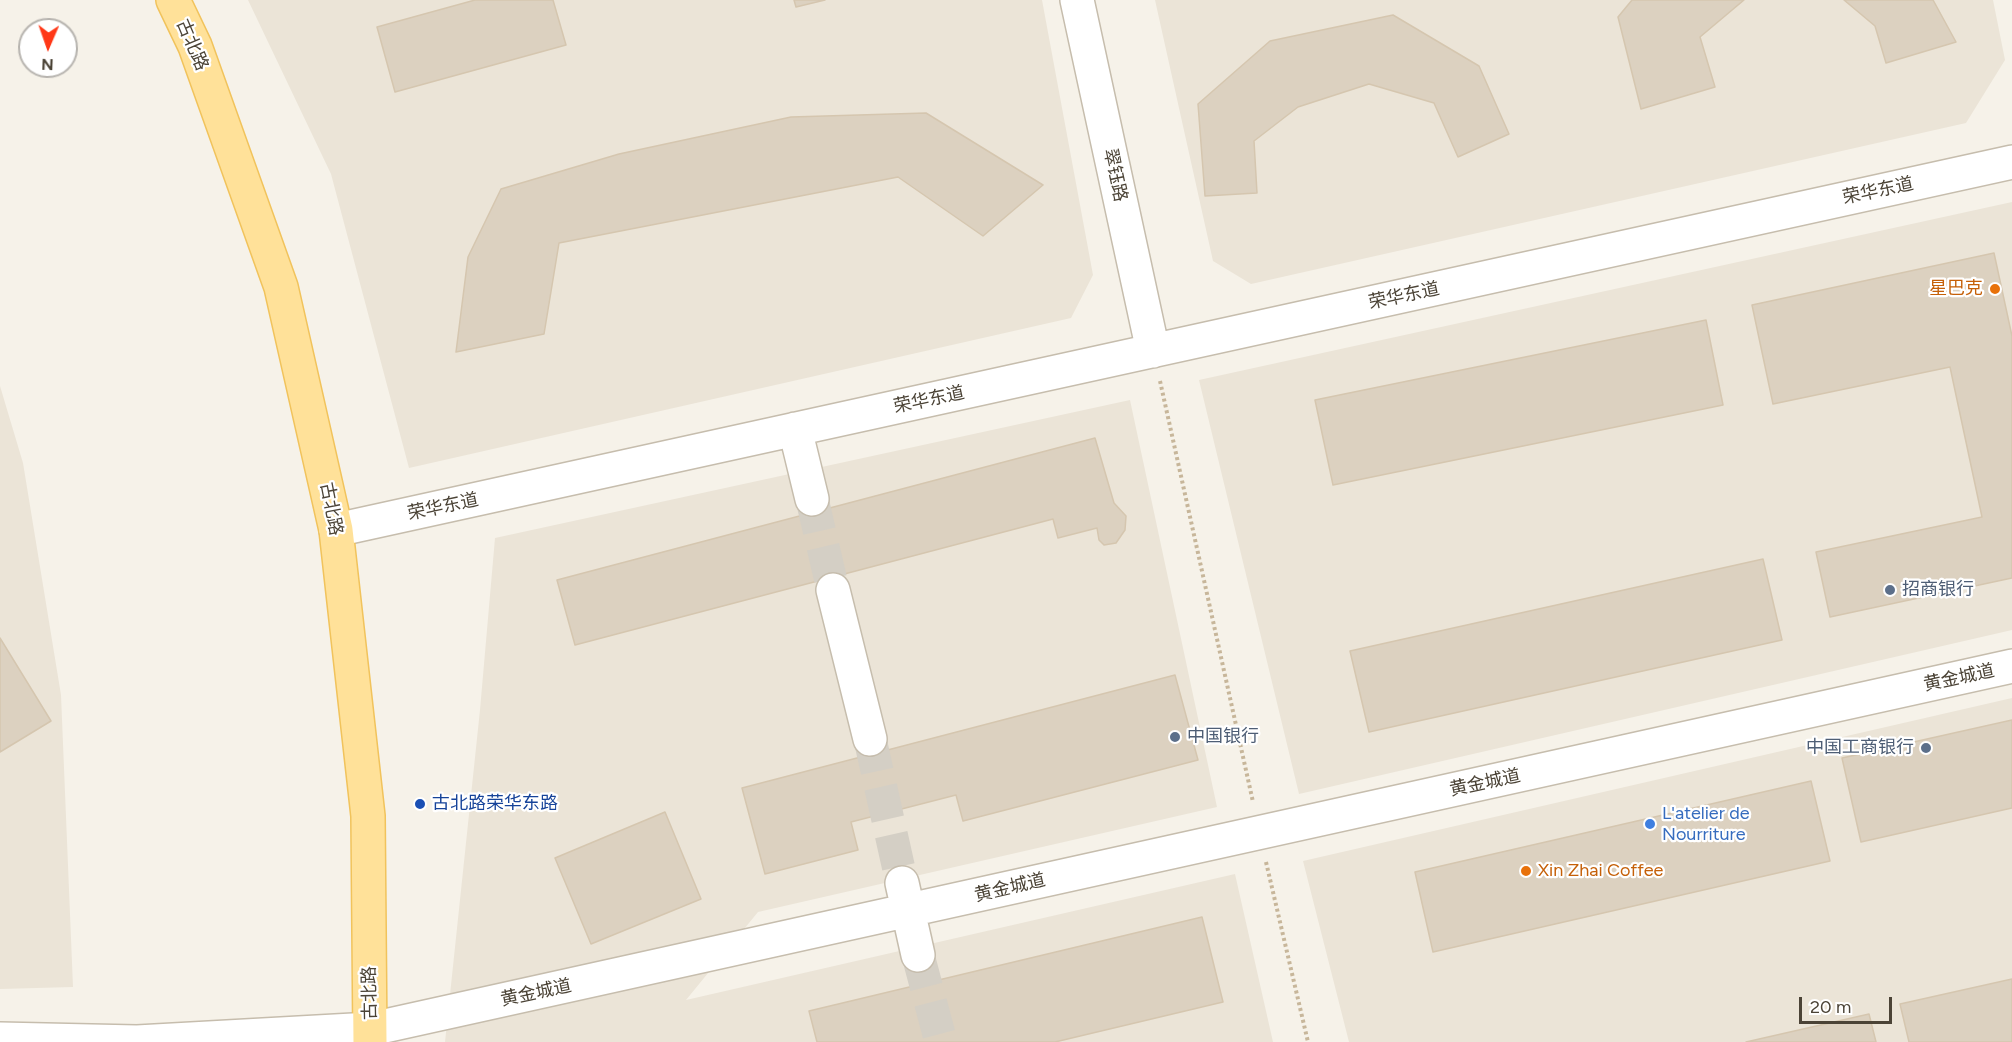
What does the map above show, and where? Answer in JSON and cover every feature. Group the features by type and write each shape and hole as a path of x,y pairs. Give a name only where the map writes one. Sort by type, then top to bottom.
{"main road":[{"name":"古北路","path":"172,0 195,46 281,287 336,530 368,816 370,1036"}],"street":[{"name":"翠钰路","path":"1077,0 1153,351"},
{"name":"荣华东道","path":"336,530 2012,162"},
{"path":"795,429 812,499"},
{"path":"833,590 870,739"},
{"name":"黄金城道","path":"0,1039 137,1042 370,1036 905,897 1260,832 2012,666"},
{"path":"905,897 918,955"}],"path":[{"path":"1153,351 1308,1042"}],"shaded area":[{"path":"248,0 1042,0 1093,275 1071,318 409,468 331,174"},
{"path":"1155,0 1993,0 2005,60 1966,123 1251,284 1213,261"},
{"path":"2012,202 2012,630 1299,794 1199,380"},
{"path":"0,386 23,463 61,695 73,987 0,989"},
{"path":"1130,400 1217,807 758,912 686,1000 1235,874 1273,1042 445,1042 480,710 495,538"},
{"path":"2012,698 2012,1042 1349,1042 1303,861"}],"building":[{"path":"475,0 553,0 566,45 395,92 377,27"},
{"path":"794,0 825,0 796,7"},
{"path":"1632,0 1744,0 1700,37 1715,87 1641,109 1618,17"},
{"path":"1844,0 1933,0 1956,42 1886,63 1875,26"},
{"path":"1393,15 1479,66 1509,134 1458,157 1434,103 1369,84 1298,107 1254,141 1257,193 1205,196 1198,104 1270,41"},
{"path":"926,113 1043,185 983,236 898,177 559,243 544,334 456,352 468,257 501,189 619,154 791,117"},
{"path":"1994,253 2012,336 2012,578 1830,617 1816,552 1982,517 1950,367 1773,404 1752,305"},
{"path":"1706,320 1723,405 1333,485 1315,400"},
{"path":"1095,438 1114,503 1126,516 1125,530 1116,543 1104,545 1099,540 1097,528 1058,538 1053,519 575,645 557,580"},
{"path":"1763,559 1782,640 1369,732 1350,651"},
{"path":"0,638 51,721 0,752"},
{"path":"1175,675 1198,760 963,821 956,795 851,822 858,850 765,874 742,788"},
{"path":"2012,720 2012,808 1861,842 1842,758"},
{"path":"1811,781 1830,861 1433,952 1415,872"},
{"path":"665,812 701,899 591,944 555,858"},
{"path":"1202,917 1223,1002 1055,1042 817,1042 809,1011"},
{"path":"2012,979 2012,1042 1909,1042 1900,1004"},
{"path":"1869,1014 1876,1042 1746,1042"}],"tunnel":[{"path":"812,499 833,590"},
{"path":"870,739 902,883"},
{"path":"918,955 941,1042"}],"place":[{"name":"星巴克","path":"1995,289"},
{"name":"招商银行","path":"1890,590"},
{"name":"中国银行","path":"1175,737"},
{"name":"中国工商银行","path":"1926,748"},
{"name":"古北路荣华东路","path":"420,804"},
{"name":"L'atelier de Nourriture","path":"1650,824"},
{"name":"Xin Zhai Coffee","path":"1526,871"}]}
